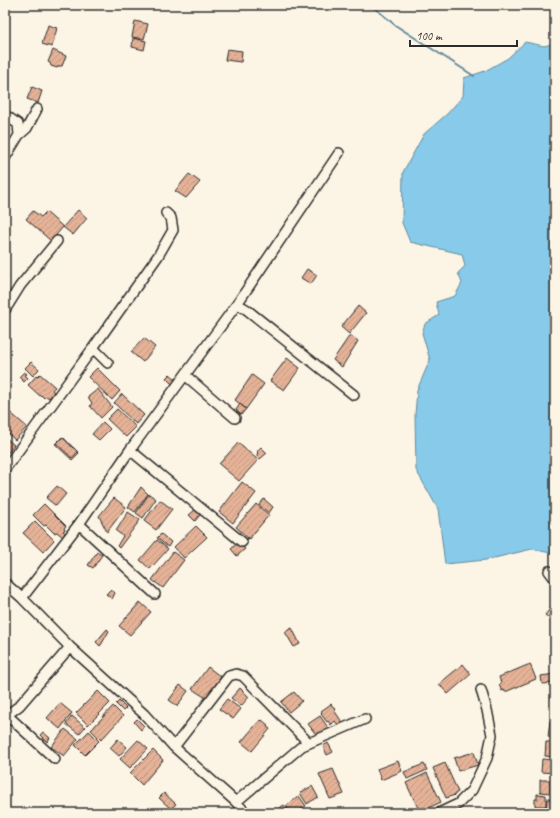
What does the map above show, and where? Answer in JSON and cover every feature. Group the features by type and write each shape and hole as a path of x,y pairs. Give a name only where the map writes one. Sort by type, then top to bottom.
{"street":[{"path":"5,158 20,135 27,128 38,109"},
{"path":"5,115 18,124 20,135"},
{"path":"22,598 79,524 130,450 237,304 339,153"},
{"path":"5,470 158,256 173,230 171,218 166,213"},
{"path":"5,310 20,286 57,241"},
{"path":"237,304 246,309 354,395"},
{"path":"93,348 108,362"},
{"path":"184,375 235,418"},
{"path":"130,450 242,542"},
{"path":"79,524 155,594"},
{"path":"549,571 555,579"},
{"path":"5,583 22,598 70,647 144,714 174,746 236,802 246,813"},
{"path":"55,759 6,714 19,706 70,647"},
{"path":"174,746 229,676 236,674 243,676 309,743"},
{"path":"439,813 458,804 472,790 487,758 492,735 487,710 480,690"},
{"path":"236,802 302,746 365,719"}],"water":[{"path":"525,42 544,46 555,43 555,554 532,549 486,560 445,564 438,509 416,470 415,415 417,390 430,360 422,333 425,324 439,315 436,302 455,296 462,283 458,273 465,266 462,254 410,242 402,223 403,172 424,134 447,114 463,96 464,78 485,71 508,58"}],"building":[{"path":"135,21 148,24 144,39 132,37"},
{"path":"48,25 57,28 52,47 42,44"},
{"path":"133,38 146,41 144,50 132,47"},
{"path":"227,49 242,51 241,62 225,60"},
{"path":"53,50 66,56 62,66 58,66 57,68 51,66 48,62"},
{"path":"32,87 42,91 38,103 27,99"},
{"path":"189,174 200,182 186,198 175,191"},
{"path":"78,210 87,218 73,235 63,227"},
{"path":"33,211 41,217 46,212 63,227 51,241 26,219"},
{"path":"307,269 317,275 311,284 301,278"},
{"path":"358,306 366,313 349,334 341,327"},
{"path":"350,335 358,341 342,367 333,360"},
{"path":"144,338 155,347 143,362 131,352"},
{"path":"287,358 300,368 284,390 270,381"},
{"path":"31,362 39,369 33,376 25,368"},
{"path":"97,368 120,391 112,400 88,377"},
{"path":"24,372 27,374 25,375 28,378 24,382 19,377"},
{"path":"40,374 55,387 52,390 54,392 49,398 46,396 44,398 41,395 40,396 28,385 37,375 38,376"},
{"path":"170,374 178,381 174,386 166,378"},
{"path":"252,375 264,384 246,409 235,400"},
{"path":"98,389 112,407 101,418 90,406 92,403 88,397"},
{"path":"122,394 144,415 136,424 114,403"},
{"path":"240,404 246,409 241,415 236,410"},
{"path":"5,408 27,427 15,440 5,431"},
{"path":"117,409 136,427 126,437 107,419"},
{"path":"103,422 110,429 99,440 92,434"},
{"path":"5,437 14,445 5,456"},
{"path":"62,437 79,453 72,460 55,444"},
{"path":"63,437 78,452 72,458 56,443"},
{"path":"238,443 258,460 239,481 219,464"},
{"path":"261,447 267,453 260,459 257,456 258,450"},
{"path":"242,482 256,493 233,523 219,512"},
{"path":"57,486 66,494 56,506 46,498"},
{"path":"141,487 148,494 135,512 128,507"},
{"path":"149,494 156,499 143,518 136,513"},
{"path":"114,498 126,507 107,532 99,516"},
{"path":"264,499 273,507 269,513 259,505"},
{"path":"160,500 172,509 156,530 144,521"},
{"path":"44,504 66,526 64,528 65,530 63,531 68,536 64,538 57,532 54,533 33,515"},
{"path":"256,504 269,515 249,539 236,527"},
{"path":"195,510 200,515 195,521 189,515"},
{"path":"128,512 140,520 119,548 117,546 123,536 116,531"},
{"path":"35,521 54,540 43,552 23,533"},
{"path":"196,526 207,537 184,558 174,547"},
{"path":"161,534 171,542 168,547 157,538"},
{"path":"157,540 168,549 150,569 140,560"},
{"path":"239,542 245,549 237,556 231,549"},
{"path":"97,552 102,555 93,568 88,565"},
{"path":"173,552 184,560 163,588 152,580"},
{"path":"111,589 115,593 112,599 106,594"},
{"path":"140,602 151,612 130,635 119,626"},
{"path":"554,604 555,605 555,623 545,615"},
{"path":"292,628 300,644 294,647 285,632"},
{"path":"107,629 109,631 100,646 96,642"},
{"path":"463,664 471,674 448,694 439,684"},
{"path":"530,664 536,679 505,692 504,690 502,691 499,685 501,683 499,677"},
{"path":"208,667 221,677 206,698 192,689"},
{"path":"555,674 555,683 542,684 541,676"},
{"path":"180,685 188,691 177,706 169,700"},
{"path":"552,685 555,685 555,699 551,698"},
{"path":"240,688 249,697 241,706 231,698"},
{"path":"98,691 110,703 88,725 76,713"},
{"path":"294,692 302,701 289,712 281,702"},
{"path":"227,699 241,709 233,719 219,709"},
{"path":"119,701 126,708 123,711 116,704"},
{"path":"60,703 72,713 60,729 47,718"},
{"path":"331,704 342,722 338,725 335,721 331,725 321,714 321,711"},
{"path":"113,706 123,716 101,740 91,730"},
{"path":"72,716 85,727 79,734 66,724"},
{"path":"320,716 329,729 318,737 308,724"},
{"path":"137,719 144,726 141,730 134,722"},
{"path":"260,720 268,725 267,727 270,729 252,751 241,742"},
{"path":"550,721 555,721 555,738 548,737"},
{"path":"65,729 78,739 64,756 51,747"},
{"path":"89,731 99,741 85,755 75,745"},
{"path":"43,732 50,738 47,742 40,735"},
{"path":"118,739 127,747 119,756 110,748"},
{"path":"138,740 148,749 130,768 120,759"},
{"path":"546,742 555,742 555,757 545,756"},
{"path":"328,743 333,752 327,755 323,746"},
{"path":"153,750 163,760 142,785 130,773"},
{"path":"474,752 478,765 458,771 454,758"},
{"path":"542,759 555,760 555,773 541,772"},
{"path":"398,761 402,771 381,780 377,769"},
{"path":"445,763 458,792 455,795 446,798 433,768"},
{"path":"424,764 427,770 407,779 404,772"},
{"path":"333,769 344,794 330,799 319,774"},
{"path":"427,773 441,802 420,812 406,783"},
{"path":"540,780 550,780 550,793 540,792"},
{"path":"312,786 318,797 307,804 300,793"},
{"path":"164,793 176,804 171,809 159,798"},
{"path":"537,794 546,795 546,806 535,806"},
{"path":"299,796 306,806 296,813 291,813 286,806"},
{"path":"547,799 555,799 555,809 546,809"},
{"path":"284,805 289,813 273,813 273,812"}],"waterway":[{"path":"371,5 395,25 474,76"}]}
